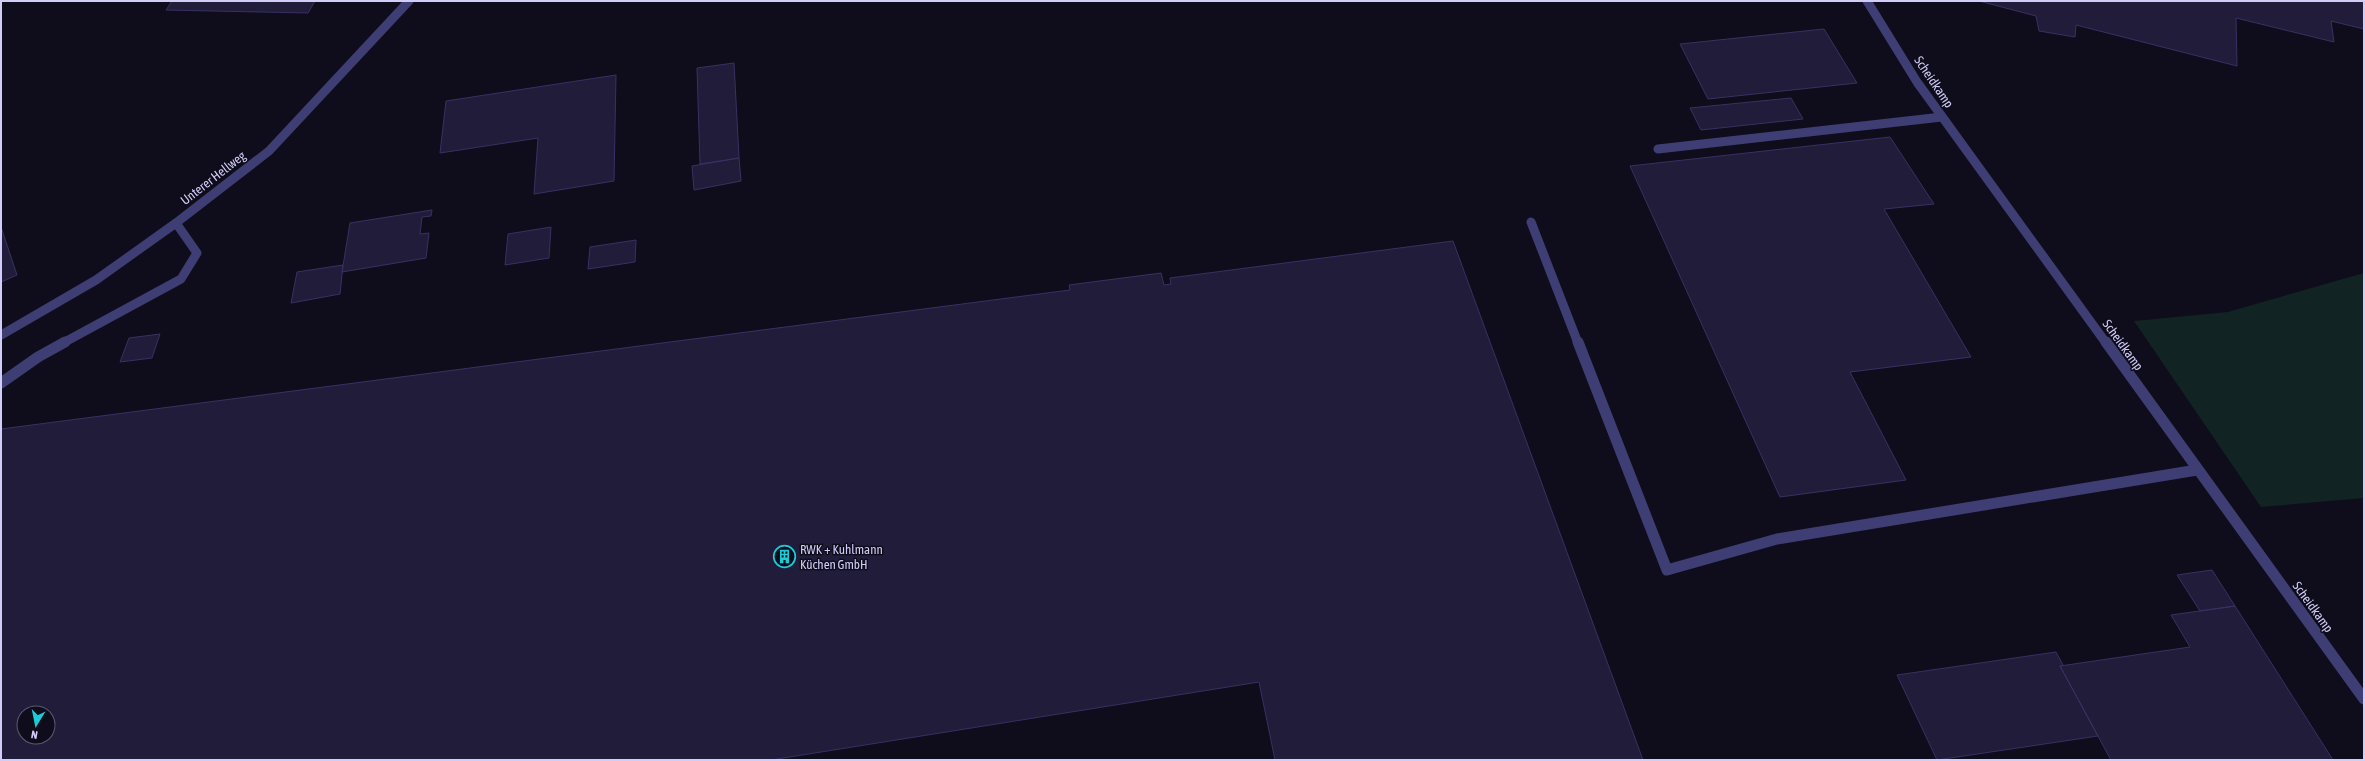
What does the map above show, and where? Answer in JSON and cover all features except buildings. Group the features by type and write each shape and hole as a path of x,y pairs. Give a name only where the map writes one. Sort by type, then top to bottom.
{"street":[{"name":"Unterer Hellweg","path":"1,335 96,280 176,223 269,151 409,1"},
{"name":"Scheidkamp","path":"1867,1 1917,82 2364,699"},
{"path":"1658,150 1942,117"},
{"path":"1532,222 1667,570 1777,539 2197,470"},
{"path":"1,383 38,357 181,278 197,254 176,223"}],"green space":[{"path":"2364,273 2364,498 2261,507 2134,321 2228,312"}],"place":[{"name":"RWK + Kuhlmann Küchen GmbH","path":"785,556"}]}
